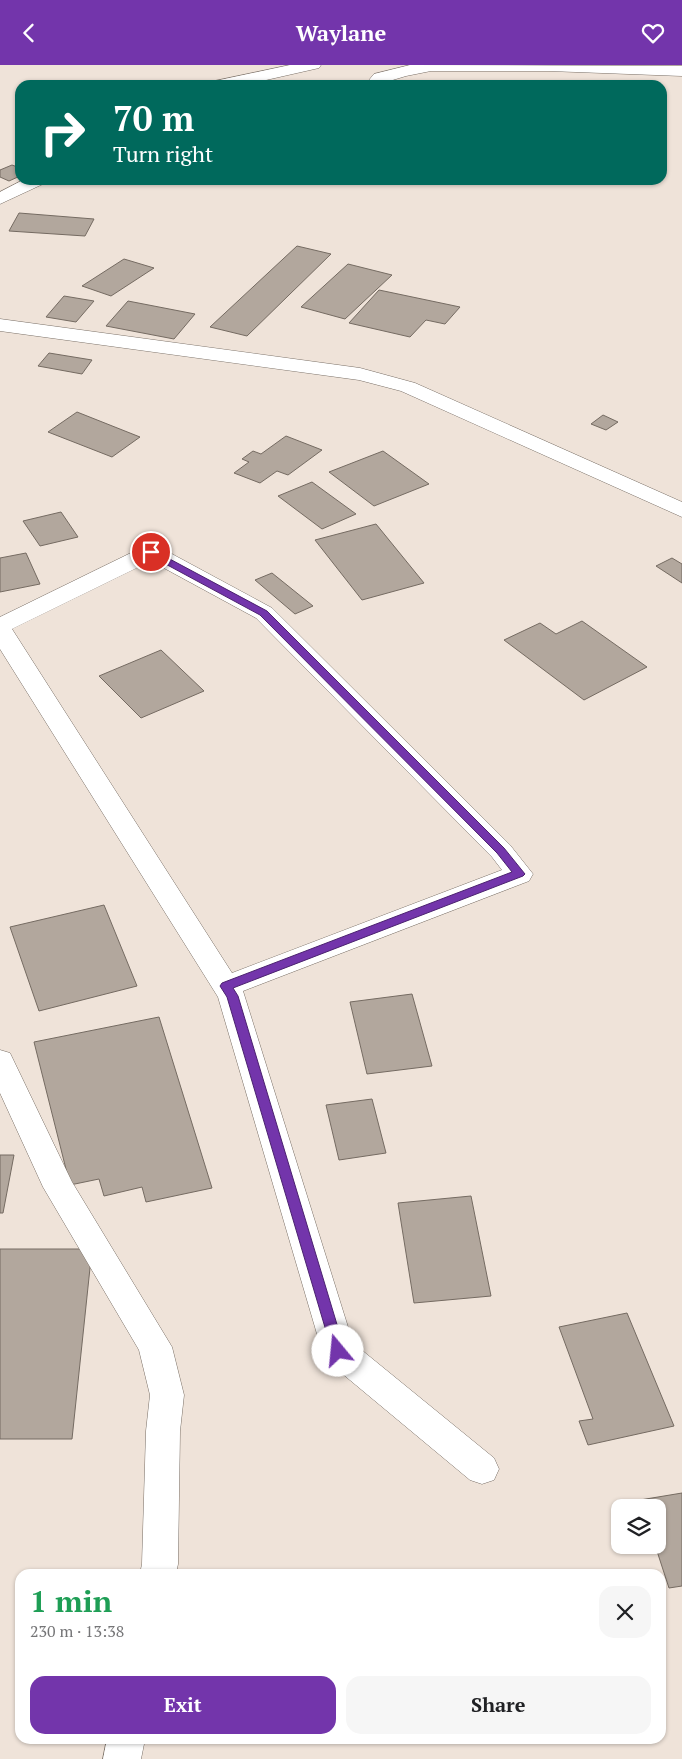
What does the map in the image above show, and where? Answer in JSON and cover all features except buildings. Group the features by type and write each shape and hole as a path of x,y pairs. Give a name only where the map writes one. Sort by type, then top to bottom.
{"street":[{"path":"244,80 313,65"},
{"path":"378,80 404,71 431,66 558,66 682,71"},
{"path":"0,199 27,185"},
{"path":"0,325 360,373 408,387 653,496 682,511"},
{"path":"226,986 519,874 500,851 264,613 151,552 0,628 232,996 338,1351 482,1469"},
{"path":"0,1061 59,1187 155,1347 167,1395 163,1431 159,1569"},
{"path":"122,1759 125,1744"}],"route":[{"path":"151,552 264,613 500,851 519,874 226,986 232,996 338,1351"}]}
